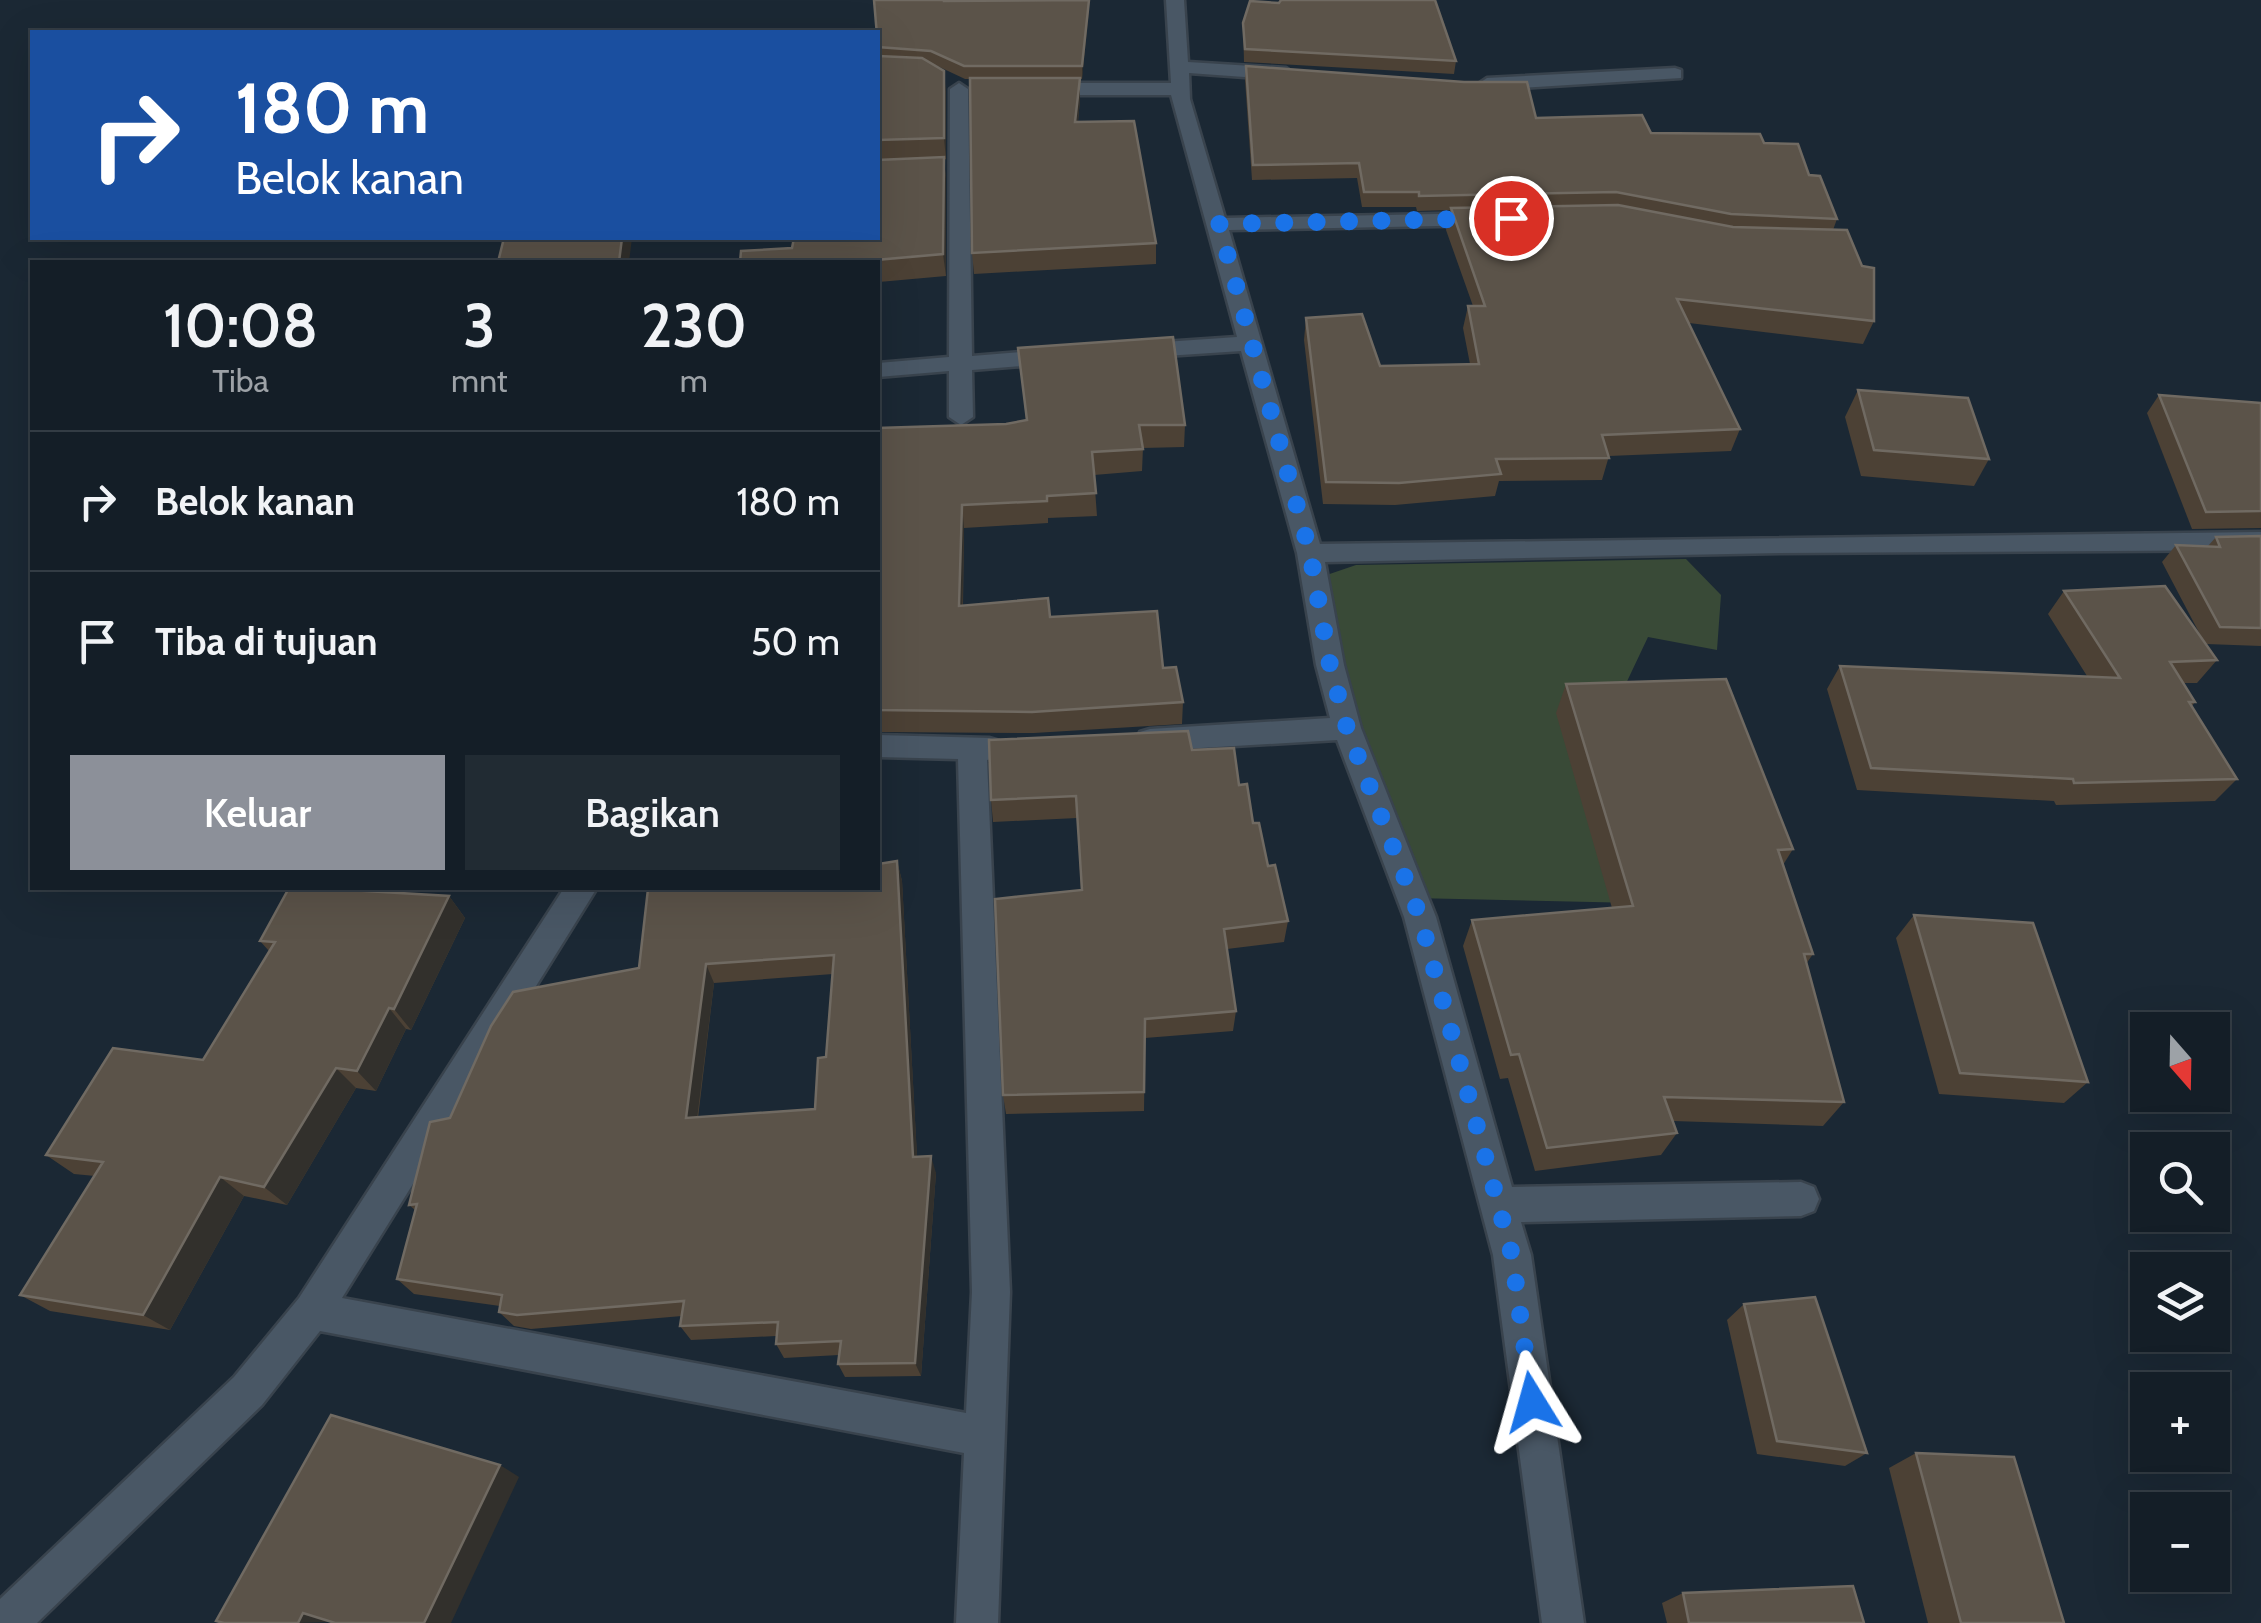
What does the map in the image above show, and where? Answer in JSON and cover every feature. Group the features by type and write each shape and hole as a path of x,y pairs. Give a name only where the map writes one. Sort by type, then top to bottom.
{"street":[{"path":"1176,0 1180,78 1310,553 1326,648 1347,728 1420,917 1512,1255 1563,1623"},
{"path":"1472,84 1675,74"},
{"path":"1014,89 1180,78 1308,76"},
{"path":"961,84 951,169 961,416"},
{"path":"1219,224 1507,218"},
{"path":"1116,352 1252,343"},
{"path":"880,370 1077,355"},
{"path":"1310,553 1782,544 2261,542"},
{"path":"1112,743 1347,728"},
{"path":"880,746 1018,748"},
{"path":"972,749 991,1292 977,1623"},
{"path":"6,1623 248,1392 312,1311 581,890"},
{"path":"1498,1205 1801,1199"},
{"path":"312,1311 987,1437"}],"green space":[{"path":"1686,559 1721,595 1717,650 1648,637 1613,711 1637,903 1413,898 1312,580 1356,565"}],"building":[{"path":"874,0 1089,0 1082,66 964,66 931,51 880,47 880,30 877,30"},
{"path":"1435,0 1456,61 1245,49 1243,23 1250,1"},
{"path":"880,56 922,58 944,71 944,138 880,140"},
{"path":"1246,66 1464,82 1527,82 1536,118 1642,115 1651,133 1760,134 1764,143 1798,144 1809,175 1820,176 1837,219 1731,214 1616,192 1419,196 1419,192 1364,192 1359,163 1253,165"},
{"path":"970,78 1080,78 1075,122 1134,121 1156,243 972,253"},
{"path":"944,157 943,254 876,260 740,260 741,251 792,248 794,240 880,240 880,160"},
{"path":"1618,205 1733,227 1847,230 1862,266 1874,268 1874,321 1677,299 1740,429 1602,435 1609,458 1496,459 1501,474 1399,483 1326,482 1306,318 1362,314 1380,366 1479,364 1468,306 1485,306 1451,208"},
{"path":"504,240 622,240 619,260 498,260"},
{"path":"1173,337 1185,425 1139,425 1143,449 1092,452 1096,493 1047,496 1047,501 962,505 959,606 1048,598 1050,617 1157,611 1163,668 1176,667 1183,702 1032,712 880,710 880,428 1027,420 1018,348"},
{"path":"1858,390 1968,398 1989,459 1874,450"},
{"path":"2159,395 2261,403 2261,511 2206,512"},
{"path":"2261,536 2261,628 2220,627 2176,545 2220,547 2216,537"},
{"path":"2165,586 2217,660 2170,662 2195,702 2189,702 2237,779 2074,783 2073,779 1871,768 1840,666 2120,678 2064,591"},
{"path":"1726,679 1793,849 1778,850 1813,954 1804,954 1844,1102 1664,1097 1677,1133 1547,1148 1519,1054 1511,1055 1472,920 1633,906 1566,684"},
{"path":"1188,731 1192,750 1234,748 1239,785 1247,784 1253,823 1259,823 1268,866 1275,865 1288,921 1224,929 1236,1011 1145,1019 1144,1092 1003,1095 995,899 1082,890 1076,796 991,800 989,740"},
{"path":"897,861 913,1157 931,1156 915,1363 838,1364 841,1341 776,1344 778,1322 680,1326 684,1301 517,1315 499,1312 502,1295 397,1279 417,1204 409,1205 430,1122 450,1118 491,1026 513,992 639,968 648,890 880,890 880,864","holes":["834,955 826,1057 818,1058 815,1109 686,1118 706,964"]},
{"path":"288,890 449,896 394,1009 389,1008 357,1071 336,1068 264,1187 220,1177 143,1315 20,1295 103,1162 46,1155 113,1048 203,1060 275,942 260,941"},
{"path":"1914,915 2033,923 2088,1082 1960,1073"},
{"path":"1815,1297 1867,1453 1777,1441 1744,1304"},
{"path":"331,1415 500,1465 424,1623 335,1623 303,1613 298,1623 216,1621"},
{"path":"1916,1453 2014,1457 2064,1623 1961,1623"},
{"path":"1853,1586 1864,1623 1689,1623 1683,1593"}],"route":[{"path":"1511,218 1219,224 1310,553 1312,580 1347,728 1420,917 1512,1255 1532,1402"}]}
